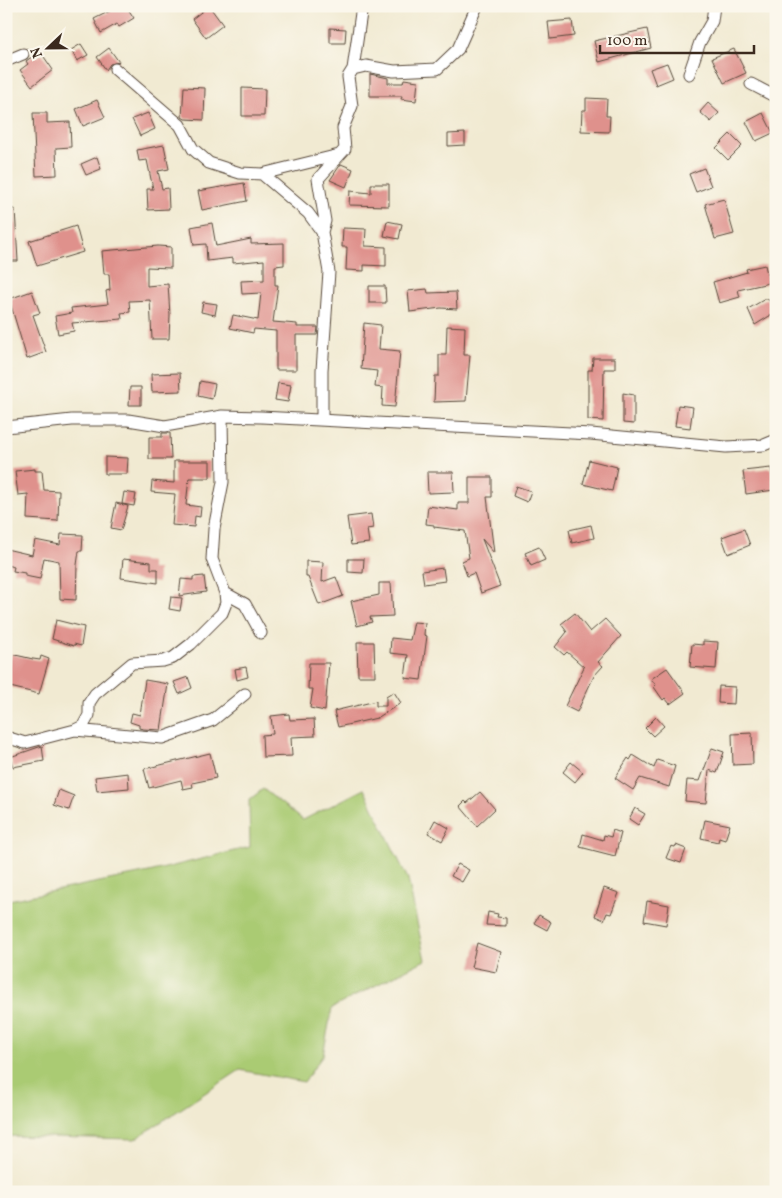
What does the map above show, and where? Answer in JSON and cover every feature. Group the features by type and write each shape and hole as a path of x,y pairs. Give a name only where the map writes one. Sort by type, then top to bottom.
{"street":[{"path":"322,419 322,370 329,272 322,232 325,221 318,179 345,149 343,128 352,106 348,77 353,69 362,6"},
{"path":"353,69 366,66 394,71 437,69 458,49 477,6"},
{"path":"689,74 700,42 712,22 714,6"},
{"path":"6,61 23,54"},
{"path":"115,70 180,125 193,148 209,163 240,173 262,174 339,155"},
{"path":"751,84 776,97"},
{"path":"262,174 308,213 322,232"},
{"path":"6,737 25,743 75,730 82,726 89,715 89,703 94,694 132,662 163,661 173,658 185,650 222,613 226,602 225,593 212,559 214,529 223,482 222,416"},
{"path":"6,427 72,420 128,420 165,426 222,416 322,419 591,434 726,447 764,445 776,440"},
{"path":"225,593 245,604 261,633"},
{"path":"75,730 162,738 213,720 245,694"}],"green space":[{"path":"263,789 303,820 364,789 408,879 425,960 332,1008 323,1055 304,1082 240,1070 135,1139 6,1136 6,894 9,900 149,872 250,847 249,800"}],"building":[{"path":"114,6 128,9 134,18 119,27 117,24 101,33 94,19 110,11 108,9"},
{"path":"209,6 223,25 206,38 192,19"},
{"path":"572,20 574,36 550,39 548,22"},
{"path":"330,28 346,29 345,43 330,43"},
{"path":"647,29 651,48 599,62 594,41"},
{"path":"81,44 88,55 77,61 71,50"},
{"path":"109,48 119,62 110,64 106,70 97,57"},
{"path":"734,49 746,73 724,83 712,58"},
{"path":"36,54 38,57 42,54 53,70 32,86 20,70 28,64 26,61"},
{"path":"667,63 673,78 656,85 650,69"},
{"path":"370,74 388,78 388,83 403,83 404,79 418,81 416,101 401,99 402,96 370,96"},
{"path":"184,87 205,88 204,120 185,119 182,117"},
{"path":"242,88 265,89 264,116 242,116"},
{"path":"586,98 607,99 606,116 610,116 609,132 581,131 582,110 586,110"},
{"path":"97,100 105,117 83,126 76,109"},
{"path":"708,103 719,113 711,122 700,112"},
{"path":"33,113 47,113 47,123 70,122 71,147 56,148 57,175 36,176"},
{"path":"148,113 155,129 140,136 132,119"},
{"path":"763,113 773,133 756,141 746,122"},
{"path":"465,133 465,145 448,146 448,134"},
{"path":"730,134 742,146 728,160 716,148"},
{"path":"164,145 169,169 158,171 162,189 168,188 169,209 148,210 147,189 153,189 147,160 139,161 137,150"},
{"path":"97,157 101,169 86,175 81,164"},
{"path":"341,164 353,169 346,187 330,180"},
{"path":"704,168 711,186 696,192 689,174"},
{"path":"244,183 247,201 202,210 198,191"},
{"path":"371,184 389,184 389,206 349,205 350,191 371,193"},
{"path":"724,199 734,234 715,239 705,204"},
{"path":"6,209 15,209 18,261 6,261"},
{"path":"387,221 402,224 399,239 384,236"},
{"path":"212,223 216,246 251,239 251,244 284,243 284,265 275,266 275,285 278,285 273,322 297,324 297,327 318,327 317,335 296,335 296,370 276,370 276,331 254,329 253,333 230,328 233,315 258,320 261,293 242,294 241,281 264,280 264,260 233,263 233,258 207,261 206,244 194,245 191,227"},
{"path":"76,226 83,252 37,266 29,241"},
{"path":"343,228 366,229 365,246 386,247 386,266 364,265 364,271 346,270 347,247 342,247"},
{"path":"158,246 171,247 171,268 147,267 147,286 168,284 169,339 152,339 150,300 129,301 130,312 121,313 122,319 72,323 74,331 58,334 55,316 72,313 71,308 108,304 106,291 110,290 109,274 104,274 102,251"},
{"path":"765,265 769,283 738,290 740,297 719,303 713,282 747,272 746,269"},
{"path":"369,286 385,286 386,303 369,303"},
{"path":"427,289 428,293 456,292 457,309 441,308 410,312 408,291"},
{"path":"32,291 40,313 33,315 46,352 27,359 9,299"},
{"path":"768,299 776,312 755,325 748,309"},
{"path":"203,302 217,304 215,315 201,312"},
{"path":"364,323 381,325 379,349 400,351 395,407 382,406 383,388 375,387 377,371 361,369"},
{"path":"447,326 465,327 464,355 470,355 466,401 434,402 435,376 439,376 439,355 446,355"},
{"path":"593,358 615,358 615,369 604,369 603,421 588,420 588,370 592,370"},
{"path":"180,373 181,391 152,392 151,374"},
{"path":"200,381 215,384 212,399 198,396"},
{"path":"278,383 291,385 288,402 275,400"},
{"path":"130,387 141,387 141,405 129,405"},
{"path":"623,393 634,395 634,424 623,423"},
{"path":"678,405 693,407 690,428 675,426"},
{"path":"162,433 170,433 171,459 149,459 149,437 162,437"},
{"path":"105,457 128,458 127,474 105,474"},
{"path":"589,460 617,467 612,491 583,484"},
{"path":"174,461 210,461 210,478 189,478 186,505 201,507 200,517 195,516 194,527 172,525 175,494 151,492 152,481 174,483"},
{"path":"771,468 774,490 746,494 743,471"},
{"path":"35,469 35,471 42,471 44,490 59,491 58,521 27,519 28,494 18,495 15,471"},
{"path":"427,472 453,472 454,492 428,493"},
{"path":"469,477 492,477 492,497 487,497 494,553 482,539 500,586 481,593 474,573 467,576 462,561 469,558 465,531 434,527 434,525 426,524 428,506 458,510 458,503 469,503"},
{"path":"516,486 531,491 527,502 513,496"},
{"path":"124,492 136,494 134,506 122,504"},
{"path":"116,503 128,506 121,530 111,528"},
{"path":"371,514 373,528 367,529 369,543 351,545 347,517"},
{"path":"591,525 594,538 572,543 569,530"},
{"path":"744,529 750,545 728,554 722,537"},
{"path":"61,534 83,535 82,551 79,551 77,565 76,600 60,599 59,561 44,558 40,579 25,576 25,573 13,571 14,567 6,565 6,549 32,555 35,540 60,545"},
{"path":"539,547 545,560 531,566 525,553"},
{"path":"123,559 151,562 151,569 158,569 158,583 121,578"},
{"path":"348,559 364,559 363,573 348,572"},
{"path":"306,561 323,562 322,582 336,577 343,596 319,605 308,577 306,577"},
{"path":"443,568 445,581 424,584 422,571"},
{"path":"204,576 206,592 179,596 181,579 193,580 193,577"},
{"path":"379,583 391,583 393,616 370,617 372,622 357,626 351,601 379,595"},
{"path":"171,597 182,598 180,611 169,609"},
{"path":"575,613 590,632 605,619 621,636 598,662 603,666 594,676 577,712 565,706 584,667 567,652 564,655 555,647 567,632 561,624"},
{"path":"56,620 84,627 81,646 74,644 74,646 52,639"},
{"path":"414,622 425,623 424,635 427,636 421,680 405,678 408,655 390,653 391,638 410,640"},
{"path":"703,641 718,642 716,669 690,667 692,644 703,645"},
{"path":"357,642 374,642 375,676 358,676"},
{"path":"11,654 40,660 41,656 49,659 39,694 6,686 6,674"},
{"path":"309,663 329,663 325,711 310,708 313,689 308,689"},
{"path":"246,667 248,677 237,680 235,669"},
{"path":"667,668 685,693 670,704 665,698 663,700 651,679"},
{"path":"188,677 192,688 179,694 174,682"},
{"path":"145,680 168,684 161,730 139,728 139,725 130,722 132,713 140,715"},
{"path":"719,686 735,687 734,704 718,703"},
{"path":"394,692 401,703 377,718 338,727 334,711 376,701 376,706 386,706 386,697"},
{"path":"289,714 290,720 314,719 315,736 291,737 292,756 263,757 262,735 273,734 271,716"},
{"path":"656,717 664,726 653,736 645,728"},
{"path":"752,733 753,764 733,765 732,734"},
{"path":"42,746 44,761 13,767 10,757"},
{"path":"712,748 724,752 717,773 709,770 706,803 685,801 687,780 700,781"},
{"path":"210,753 216,778 192,783 193,787 183,789 181,780 149,788 144,769"},
{"path":"633,755 654,768 657,760 675,766 669,787 640,778 633,790 615,778 628,758 630,760"},
{"path":"571,762 583,772 575,782 563,772"},
{"path":"128,773 129,788 97,791 95,777"},
{"path":"59,790 74,796 69,810 54,805"},
{"path":"480,792 495,809 477,826 460,806 465,801 467,803"},
{"path":"635,808 645,814 638,825 629,819"},
{"path":"435,820 449,828 442,841 428,833"},
{"path":"705,820 730,825 725,840 719,838 718,842 701,838"},
{"path":"613,830 621,833 615,856 580,847 583,834 603,840 604,835 611,837"},
{"path":"676,845 686,849 681,863 666,858 671,846 675,847"},
{"path":"458,864 469,870 462,882 451,876"},
{"path":"604,888 619,893 611,914 607,913 604,920 595,916"},
{"path":"647,901 669,905 666,925 644,921"},
{"path":"488,912 498,914 497,917 506,918 506,926 486,925"},
{"path":"539,915 551,922 547,930 534,923"},
{"path":"477,943 501,952 496,972 471,967"}]}
